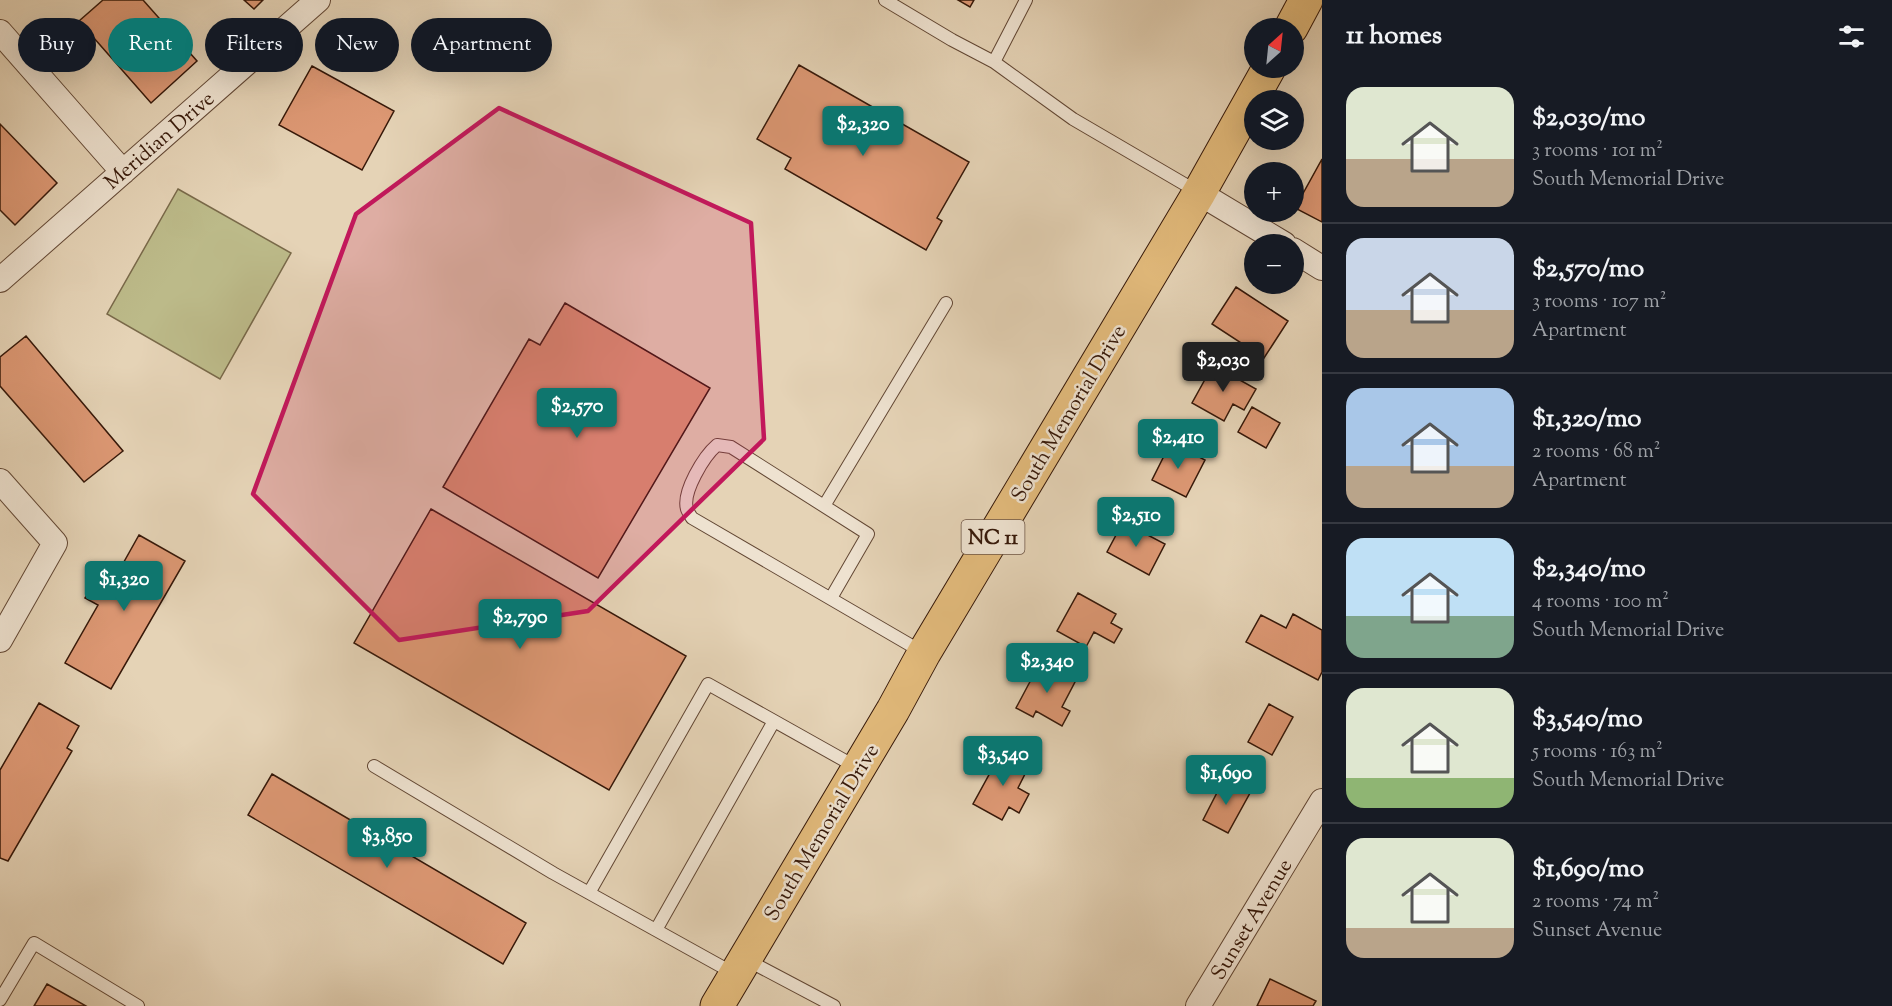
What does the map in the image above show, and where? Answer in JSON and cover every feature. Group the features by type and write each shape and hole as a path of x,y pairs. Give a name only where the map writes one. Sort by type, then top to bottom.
{"main road":[{"path":"1296,18 1306,0"},
{"name":"South Memorial Drive","path":"717,1006 924,653 1199,193 1263,78"}],"street":[{"name":"Meridian Drive","path":"0,280 318,0"},
{"path":"0,32 123,172"},
{"path":"1199,193 1267,234"},
{"path":"1304,257 1322,268"},
{"path":"0,481 55,543 0,640"},
{"name":"Sunset Avenue","path":"1198,1006 1322,801"}],"lane":[{"path":"885,0 994,62 1073,119 1199,193"},
{"path":"994,62 1026,0"},
{"path":"824,506 946,303"},
{"path":"831,598 868,534 731,447 717,445 709,452 688,489 686,509 692,518 924,653"},
{"path":"589,893 708,684 858,768"},
{"path":"656,930 774,721"},
{"path":"374,766 656,930 814,1002 834,1006"},
{"path":"0,1000 34,944 138,1006"}],"highlighted area":[{"path":"499,108 751,223 764,439 588,611 399,640 253,494 356,214"}],"shaded area":[{"path":"178,189 291,253 220,379 107,314"}],"building":[{"path":"103,0 143,0 159,18 108,18 108,54 96,40 96,18 82,18"},
{"path":"244,0 263,0 254,9"},
{"path":"958,0 974,0 970,7"},
{"path":"799,65 969,162 937,218 942,221 926,250 785,169 791,158 757,139"},
{"path":"312,66 315,68 315,72 323,72 394,111 362,170 279,125"},
{"path":"124,72 185,72 151,103"},
{"path":"0,124 57,183 15,225 0,210"},
{"path":"1322,159 1322,222 1304,213 1304,192"},
{"path":"1236,287 1288,321 1264,358 1212,324"},
{"path":"565,303 710,388 598,578 443,487 529,339 540,345"},
{"path":"26,336 123,451 84,482 0,386 0,357"},
{"path":"1213,365 1256,389 1244,410 1233,404 1224,421 1192,403"},
{"path":"1252,407 1280,423 1266,448 1238,432"},
{"path":"1171,442 1205,460 1186,497 1152,480"},
{"path":"431,509 686,656 609,790 354,643"},
{"path":"1123,522 1165,544 1149,575 1107,552"},
{"path":"139,535 185,561 111,689 65,663 98,605 85,598 93,584 107,592"},
{"path":"1078,593 1116,614 1111,623 1122,629 1114,643 1094,632 1086,647 1057,631"},
{"path":"1293,614 1322,630 1322,672 1318,680 1246,642 1261,615 1286,628"},
{"path":"1041,661 1076,680 1062,707 1070,711 1062,726 1036,711 1033,717 1016,708"},
{"path":"39,703 79,726 67,748 72,751 8,861 0,858 0,770"},
{"path":"1269,704 1293,717 1272,755 1248,742"},
{"path":"1002,751 1029,766 1018,788 1029,794 1019,813 1009,807 1002,820 973,804"},
{"path":"272,774 526,923 503,964 248,815"},
{"path":"1224,779 1250,793 1228,833 1203,820"},
{"path":"1270,979 1316,1001 1313,1006 1257,1006"},
{"path":"47,984 86,1006 34,1006"}]}
